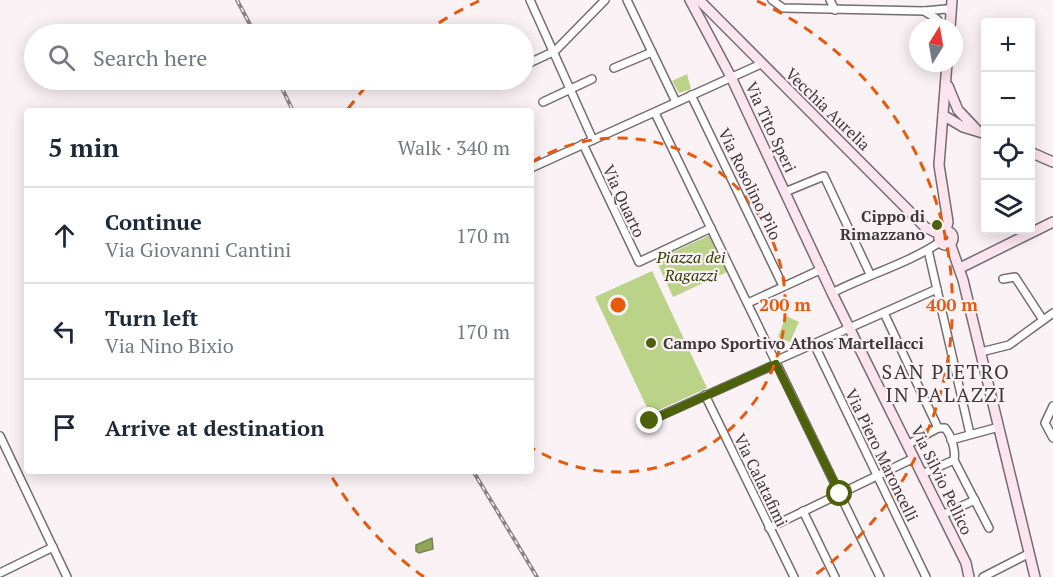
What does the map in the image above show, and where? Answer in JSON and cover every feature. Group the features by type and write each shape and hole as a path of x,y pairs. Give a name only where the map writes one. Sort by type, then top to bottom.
{"main road":[{"name":"Via Tito Speri","path":"690,0 731,77 822,268"},
{"name":"Vecchia Aurelia","path":"699,0 925,227 944,237"},
{"path":"951,18 952,0"},
{"path":"706,28 708,20 718,19"},
{"path":"946,72 939,177 948,222 944,237 960,268 1035,577"},
{"path":"946,79 950,96 964,118 981,132"},
{"path":"943,114 964,118"},
{"path":"943,114 963,127 981,132"},
{"path":"1035,154 1053,162"},
{"path":"960,268 1053,222"},
{"name":"Via Silvio Pellico","path":"822,268 832,293 966,563 969,577"}],"street":[{"path":"530,0 572,88 593,140"},
{"path":"534,61 555,51 605,0"},
{"path":"627,0 676,102"},
{"path":"772,0 783,8 933,12 946,9 951,13"},
{"path":"830,0 835,10"},
{"path":"933,12 944,0"},
{"path":"933,12 937,18"},
{"path":"614,69 652,51"},
{"path":"534,167 761,64"},
{"path":"543,102 592,79"},
{"name":"Via Rosolino Pilo","path":"692,95 783,286"},
{"path":"655,112 880,577"},
{"name":"Via Quarto","path":"583,144 639,262 711,228"},
{"path":"785,192 824,176 870,274"},
{"path":"832,293 870,274 928,250 944,237"},
{"path":"928,250 970,434"},
{"path":"747,303 822,268"},
{"path":"1003,279 1016,277 1043,321"},
{"path":"650,421 937,289"},
{"path":"884,313 938,428"},
{"path":"981,352 1009,345 1053,313"},
{"name":"Via Piero Maroncelli","path":"814,344 926,577"},
{"name":"Via Calatafimi","path":"705,395 794,577"},
{"path":"1053,406 1045,423 1053,438"},
{"path":"951,440 999,427"},
{"path":"907,445 938,428 946,429 951,440 954,460 989,528"},
{"path":"0,436 67,577"},
{"path":"769,528 914,458"},
{"path":"922,474 954,460"},
{"path":"942,515 975,500"},
{"path":"804,511 835,577"},
{"path":"0,573 53,547"},
{"path":"983,577 1028,554"}],"green space":[{"path":"687,74 691,89 679,93 672,81"},
{"name":"Piazza dei Ragazzi","path":"710,235 727,272 673,297 656,260"},
{"name":"Campo Sportivo Athos Martellacci","path":"652,271 707,388 650,414 595,297"},
{"path":"786,316 799,322 790,342 778,337"}],"shaded area":[{"path":"432,538 433,549 419,553 416,551 416,545"}],"railway":[{"path":"237,0 250,24"},
{"path":"283,90 292,108"},
{"path":"475,474 537,577"}],"place":[{"name":"Cippo di Rimazzano","path":"937,225"},
{"name":"Campo Sportivo Athos Martellacci","path":"651,343"}],"district":[{"name":"SAN PIETRO IN PALAZZI","path":"946,382"}],"route":[{"path":"650,421 776,364 840,494"}]}
